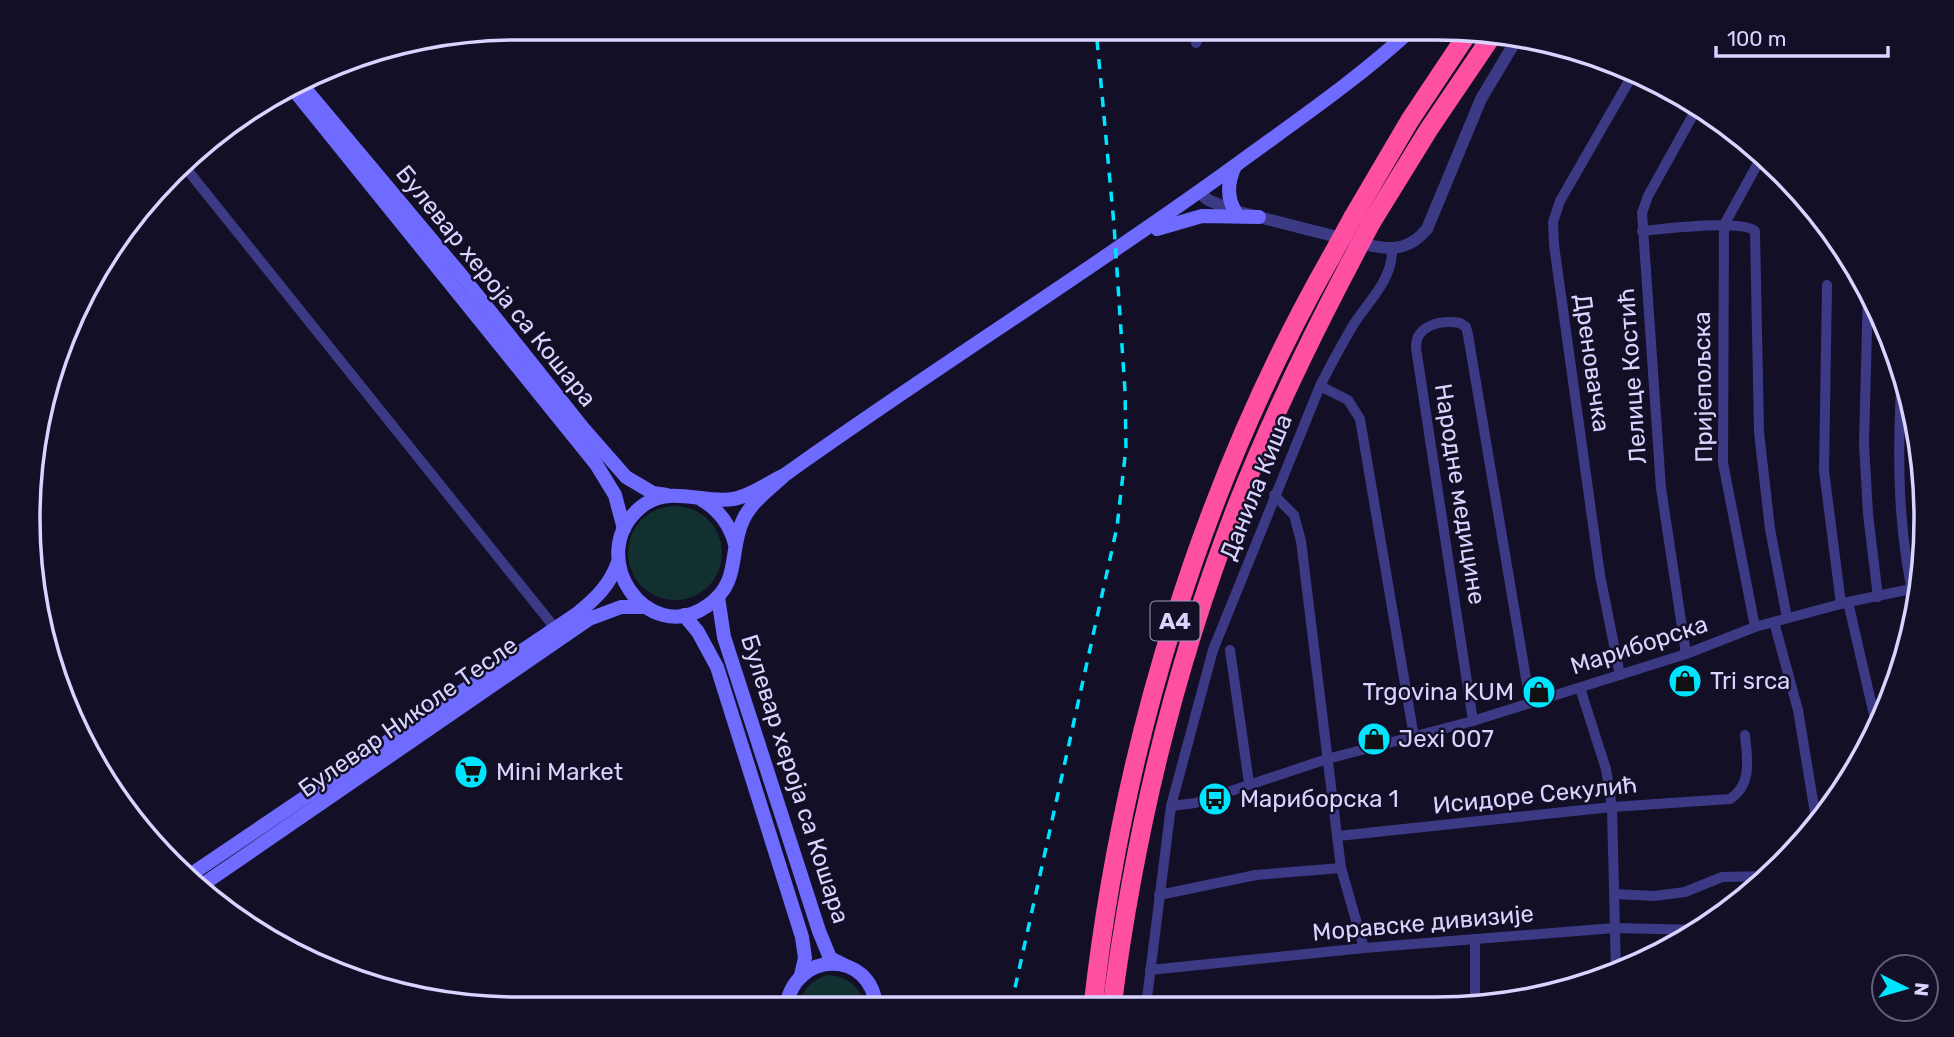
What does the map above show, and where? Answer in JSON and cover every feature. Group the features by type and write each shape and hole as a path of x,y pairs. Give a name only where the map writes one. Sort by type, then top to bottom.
{"highway":[{"name":"A4","path":"1113,997 1146,808 1173,698 1236,508 1340,261 1362,220 1398,139 1463,41"},
{"name":"A4","path":"1362,220 1487,43"},
{"name":"A4","path":"1094,997 1105,919 1125,814 1150,709 1183,597 1218,499 1254,412 1297,320 1340,261"}],"main road":[{"path":"786,474 749,510 741,525 730,579 718,597 700,610 684,615 647,608 626,587 618,561 619,545 624,529 639,508 669,495 736,499 786,474 1136,237 1384,55 1400,40"},
{"name":"Булевар хероја са Кошара","path":"306,90 626,477 653,493 669,495"},
{"name":"Булевар хероја са Кошара","path":"298,95 596,464 615,495 624,529"},
{"path":"1235,211 1230,203 1229,185 1236,165"},
{"path":"1136,237 1202,216 1259,217"},
{"path":"698,498 713,507 729,526 735,553"},
{"name":"Булевар Николе Тесле","path":"196,871 555,628 601,593 612,578 618,561"},
{"name":"Булевар хероја са Кошара","path":"718,597 724,637 819,930 830,958 862,975 874,997"},
{"name":"Булевар Николе Тесле","path":"207,881 589,619 621,607 634,605 647,608"},
{"name":"Булевар хероја са Кошара","path":"684,615 698,632 722,679 802,937 805,958 801,975"},
{"path":"789,997 793,985 801,975 821,964 844,965"}],"street":[{"path":"1199,192 1208,200 1259,217 1392,249 1411,244 1427,229 1481,99 1512,46"},
{"name":"Дреновачка","path":"1620,675 1600,575 1553,222 1560,201 1629,81"},
{"name":"Лелице Костић","path":"1686,654 1661,488 1642,213 1648,196 1693,116"},
{"name":"Пријепољска","path":"1755,627 1723,463 1724,225 1757,165"},
{"path":"189,172 555,628"},
{"path":"1642,231 1724,225 1750,227 1755,231 1759,432 1770,528 1787,618"},
{"name":"Данила Киша","path":"1147,997 1171,806 1213,650 1320,386 1346,336 1387,276 1392,249"},
{"path":"1827,285 1824,471 1845,603 1873,711"},
{"path":"1867,314 1864,444 1868,514 1878,597"},
{"name":"Народне медицине","path":"1474,721 1416,343 1423,330 1437,324 1460,323 1466,327 1468,335 1530,702"},
{"path":"1320,386 1348,400 1360,419 1414,737"},
{"path":"1900,407 1898,449 1905,547 1911,570"},
{"path":"1274,495 1294,515 1301,541 1341,868 1364,948"},
{"name":"Мариборска","path":"1171,806 1195,803 1327,759 1474,721 1686,654 1755,627 1845,603 1909,590"},
{"path":"1774,622 1798,710 1815,810"},
{"path":"1230,650 1249,783"},
{"path":"1580,688 1606,769 1612,807 1616,961"},
{"name":"Исидоре Секулић","path":"1338,836 1612,807 1721,801 1736,795 1746,778 1745,735"},
{"path":"1159,895 1256,875 1341,868"},
{"path":"1614,894 1654,896 1685,892 1722,877 1753,876"},
{"name":"Моравске дивизије","path":"1150,970 1364,948 1615,928 1680,930"},
{"path":"1475,939 1475,995"}],"green space":[{"path":"675,506 693,509 709,519 719,535 722,553 719,571 709,587 693,597 675,600 657,597 641,587 631,571 628,553 631,535 641,519 657,509"},
{"path":"827,975 841,977 852,983 861,997 802,997 816,980"}],"railway":[{"path":"1013,997 1117,527 1126,448 1114,225 1097,40"}],"place":[{"name":"Tri srca","path":"1685,681"},
{"name":"Trgovina KUM","path":"1539,692"},
{"name":"Jexi 007","path":"1374,739"},
{"name":"Mini Market","path":"471,772"},
{"name":"Мариборска 1","path":"1215,799"}]}
